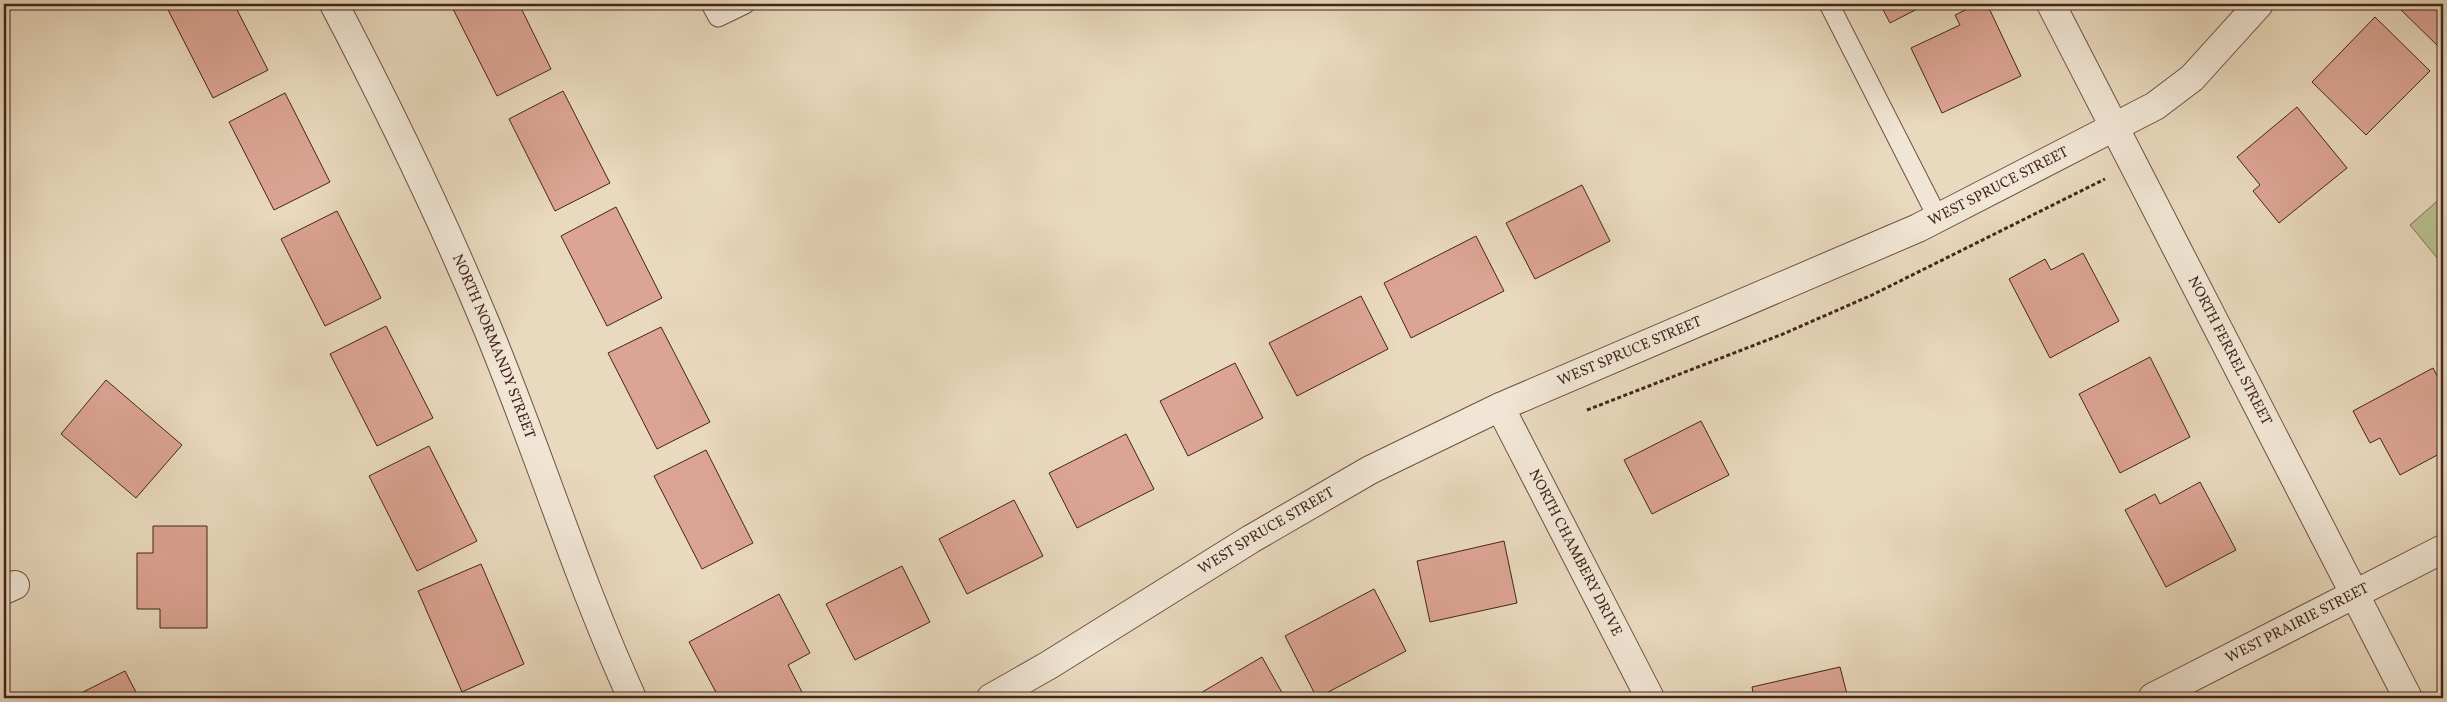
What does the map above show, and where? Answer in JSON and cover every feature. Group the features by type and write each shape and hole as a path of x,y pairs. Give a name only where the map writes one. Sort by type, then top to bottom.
{"street":[{"name":"NORTH NORMANDY STREET","path":"334,4 398,126 487,327 581,579 632,698"},
{"name":"NORTH FERREL STREET","path":"2051,4 2408,698"},
{"name":"WEST SPRUCE STREET","path":"991,698 1049,665 1251,539 1370,470 1500,407 1938,218 2155,106 2192,78 2259,4"},
{"name":"NORTH CHAMBERY DRIVE","path":"1500,407 1650,698"},
{"name":"WEST PRAIRIE STREET","path":"2153,697 2443,549"}],"lane":[{"path":"711,4 718,17 745,4"},
{"path":"1829,4 1938,218"}],"path":[{"path":"1587,410 1792,330 1872,295 2107,178"}],"green space":[{"path":"2443,196 2443,265 2410,225"}],"building":[{"path":"165,4 234,4 268,70 213,98"},
{"path":"519,4 551,69 497,96 451,5"},
{"path":"1880,4 1927,4 1890,23"},
{"path":"1978,4 1987,4 2021,76 1942,113 1911,48 1960,25 1955,15"},
{"path":"2395,4 2443,4 2443,51"},
{"path":"2375,17 2430,71 2366,135 2312,82"},
{"path":"563,91 610,183 555,211 509,119"},
{"path":"285,93 330,182 274,210 229,122"},
{"path":"2297,107 2347,168 2279,223 2253,191 2260,185 2237,157"},
{"path":"1582,185 1610,241 1535,279 1506,223"},
{"path":"616,207 662,298 607,326 561,236"},
{"path":"337,211 381,298 325,326 281,239"},
{"path":"1476,236 1504,291 1411,338 1384,283"},
{"path":"2083,253 2119,321 2050,358 2009,279 2045,259 2051,270"},
{"path":"1361,296 1388,349 1297,396 1269,343"},
{"path":"386,326 433,418 377,446 330,354"},
{"path":"661,327 710,422 657,449 608,353"},
{"path":"2150,357 2190,437 2120,473 2079,394"},
{"path":"1235,363 1263,418 1188,456 1160,401"},
{"path":"2433,368 2443,387 2443,401 2441,403 2443,408 2443,452 2400,475 2380,438 2370,443 2353,411"},
{"path":"106,380 182,445 136,498 61,434"},
{"path":"1701,421 1729,475 1652,514 1624,460"},
{"path":"4,428 9,439 4,442"},
{"path":"1126,434 1154,489 1077,528 1049,473"},
{"path":"429,446 477,541 417,571 369,476"},
{"path":"706,450 753,543 702,569 654,476"},
{"path":"2200,482 2236,550 2166,587 2125,510 2155,494 2160,504"},
{"path":"1014,500 1043,556 967,594 939,539"},
{"path":"153,526 207,526 207,628 160,628 160,609 137,609 137,553 153,553"},
{"path":"1504,541 1517,603 1430,622 1417,561"},
{"path":"481,564 524,664 462,692 418,591"},
{"path":"902,566 930,622 855,660 826,604"},
{"path":"1374,589 1406,651 1317,698 1285,636"},
{"path":"779,594 810,653 788,665 803,694 794,698 747,698 744,692 732,698 719,698 689,642"},
{"path":"1262,657 1285,698 1192,698"},
{"path":"1840,667 1848,698 1754,698 1752,687"},
{"path":"125,671 139,698 71,698"}]}
